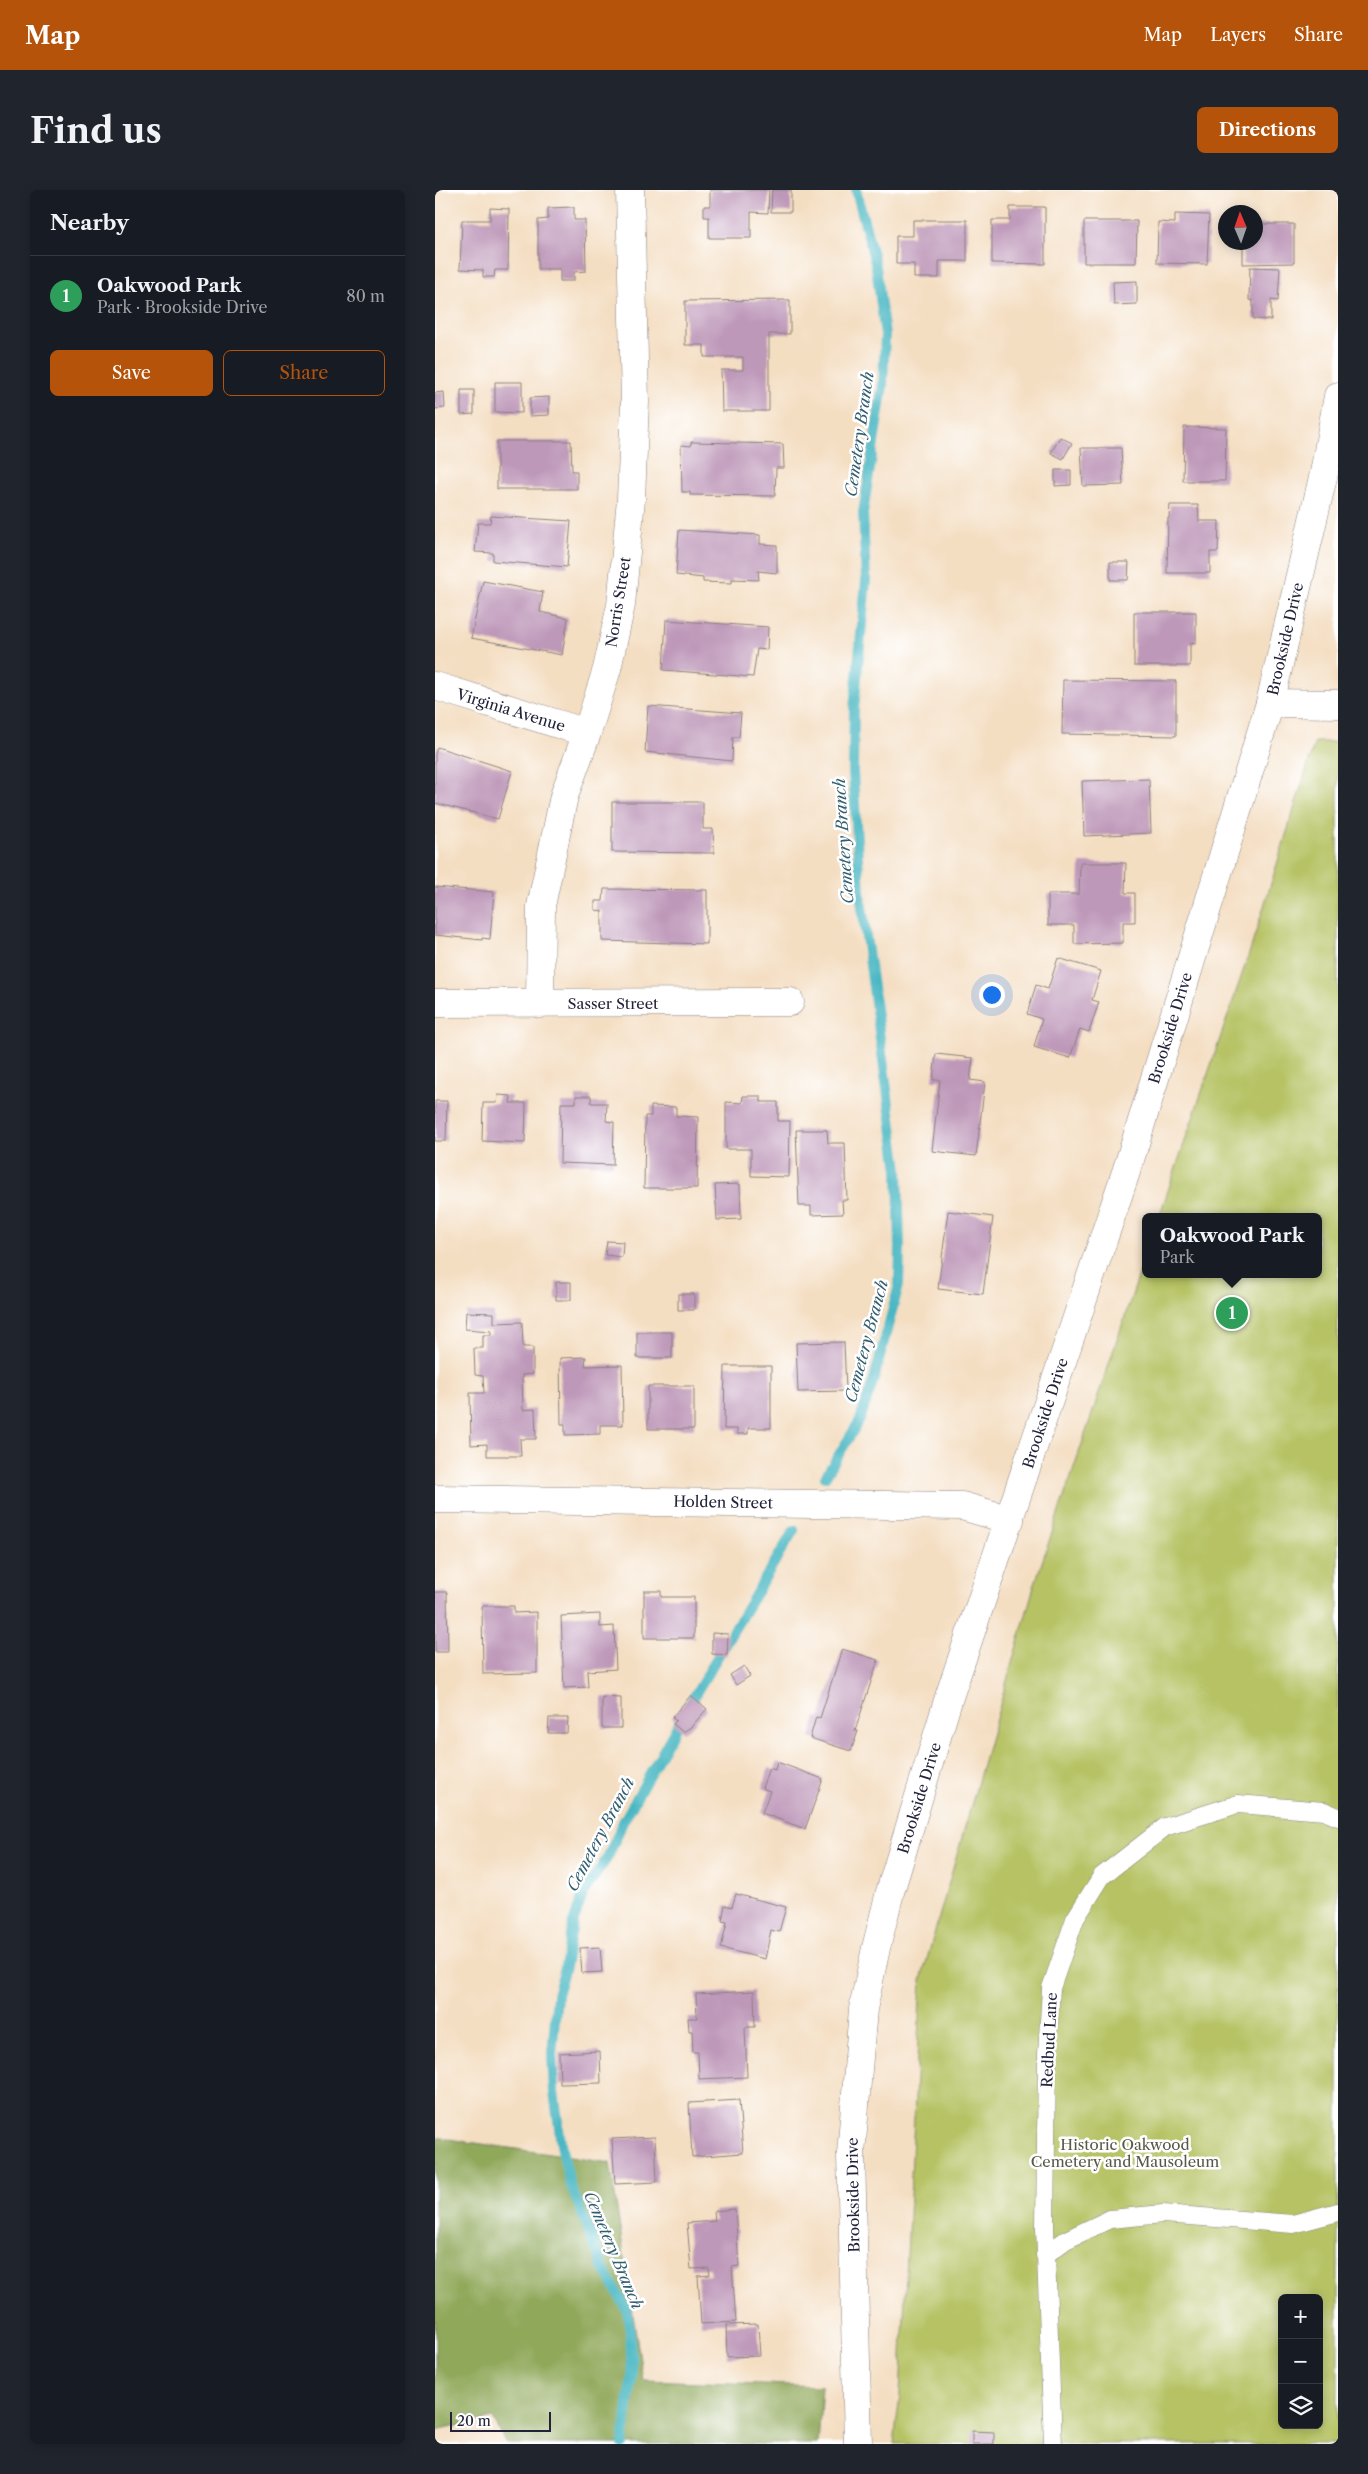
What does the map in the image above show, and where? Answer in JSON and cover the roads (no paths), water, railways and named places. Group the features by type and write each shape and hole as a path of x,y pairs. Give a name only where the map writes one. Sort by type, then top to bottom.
{"street":[{"name":"Norris Street","path":"540,1004 541,906 564,796 587,733 607,669 621,605 631,499 635,402 629,190"},
{"name":"Brookside Drive","path":"858,2444 851,2154 855,2083 863,2009 890,1892 949,1697 1010,1520 1093,1264 1129,1163 1270,703 1323,473 1338,396"},
{"name":"Virginia Avenue","path":"435,686 587,733"},
{"path":"1270,703 1338,704"},
{"name":"Sasser Street","path":"435,1003 790,1002"},
{"name":"Holden Street","path":"435,1499 962,1506 1010,1520"}],"lane":[{"name":"Redbud Lane","path":"1053,2444 1045,2255 1047,2054 1051,1988 1075,1919 1102,1876 1165,1827 1238,1804 1324,1811 1338,1817"},
{"path":"1045,2255 1066,2240 1110,2219 1163,2214 1293,2224 1338,2212"}],"waterway":[{"name":"Cemetery Branch","path":"825,1477 860,1420 874,1379 899,1285 900,1247 898,1170 860,892 853,771 854,709 866,581 863,513 883,385 885,335 876,267 856,190"},
{"name":"Cemetery Branch","path":"623,2444 632,2375 627,2310 603,2267 570,2184 562,2150 554,2092 552,2055 557,1995 565,1967 573,1923 584,1892 608,1857 623,1822 687,1708 794,1530"}],"place":[{"name":"Oakwood Park","path":"1232,1313"}],"park label":[{"name":"Historic Oakwood Cemetery and Mausoleum","path":"1125,2152"}]}
